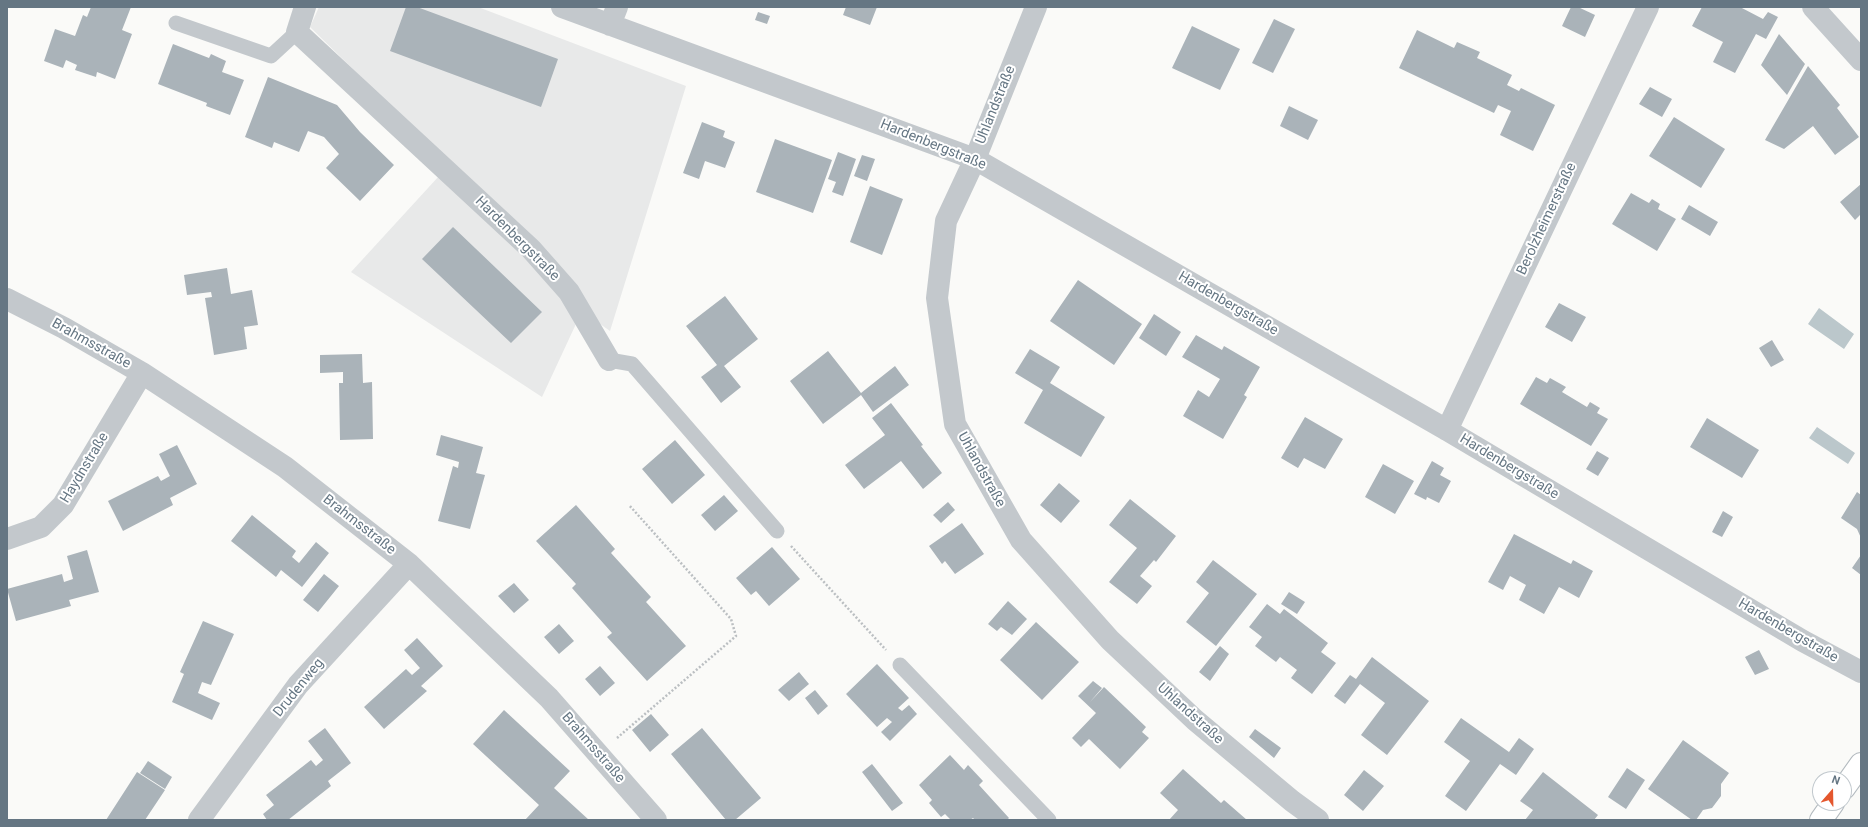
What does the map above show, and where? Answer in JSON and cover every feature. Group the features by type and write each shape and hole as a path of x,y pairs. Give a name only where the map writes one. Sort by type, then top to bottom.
{"street":[{"path":"297,32 305,7"},
{"name":"Hardenbergstraße","path":"562,7 614,16 828,103 975,159 1447,430 1796,637 1861,672"},
{"name":"Uhlandstraße","path":"1036,7 975,159 946,221 937,298 955,424 1021,540 1110,640 1195,720 1292,801 1318,820"},
{"name":"Berolzheimerstraße","path":"1447,430 1648,7"},
{"path":"1813,7 1861,60"},
{"name":"Hardenbergstraße","path":"297,32 531,249 569,292 608,360"},
{"name":"Brahmsstraße","path":"7,299 64,328 142,373 285,467 409,564 549,698 656,820"},
{"name":"Haydnstraße","path":"7,539 41,527 63,505 142,373"},
{"name":"Drudenweg","path":"199,820 298,685 409,564"},
{"path":"1852,777 1861,764"},
{"path":"1821,820 1827,811"}],"lane":[{"path":"176,23 271,56 297,32"},
{"name":"Hardenbergstraße","path":"608,360 632,364 777,531"},
{"path":"900,665 1049,820"}],"path":[{"path":"598,754 736,636 731,619 629,504"},
{"path":"777,531 900,665"}],"shaded area":[{"path":"319,7 478,7 686,86 610,331 582,311 542,397 351,272 450,164 310,27"},
{"path":"1819,308 1854,334 1844,349 1808,324"},
{"path":"1817,427 1855,453 1848,464 1809,438"}],"building":[{"path":"91,7 131,7 122,30 132,34 115,79 97,72 96,77 75,70 77,65 66,60 63,68 44,61 55,29 75,36 83,15 87,17"},
{"path":"406,7 417,7 558,59 541,107 390,51"},
{"path":"846,7 877,7 870,25 843,15"},
{"path":"1571,7 1578,7 1595,15 1585,37 1562,26"},
{"path":"1702,7 1740,7 1763,19 1768,12 1778,17 1766,39 1756,34 1735,73 1713,62 1723,42 1692,26"},
{"path":"758,12 770,16 767,24 755,20"},
{"path":"1274,19 1295,29 1273,73 1252,63"},
{"path":"1192,26 1240,49 1220,90 1172,68"},
{"path":"1417,30 1454,48 1457,42 1480,52 1477,58 1512,75 1507,85 1519,91 1521,88 1555,105 1533,151 1500,135 1511,111 1498,105 1494,113 1399,68"},
{"path":"1779,34 1805,64 1787,95 1761,65"},
{"path":"173,44 209,58 211,54 226,61 222,72 244,80 230,115 206,106 207,103 158,84"},
{"path":"1808,66 1840,105 1837,108 1859,137 1835,155 1813,126 1784,149 1765,140"},
{"path":"268,77 337,105 360,132 394,165 360,201 326,168 339,154 324,137 308,131 299,152 274,142 272,148 245,137"},
{"path":"1650,87 1672,99 1662,117 1639,104"},
{"path":"1289,106 1318,120 1308,140 1280,126"},
{"path":"1674,117 1725,149 1701,188 1649,156"},
{"path":"702,122 725,131 723,137 735,142 725,168 705,161 699,179 683,173"},
{"path":"775,139 832,160 813,213 756,192"},
{"path":"838,152 856,159 843,196 832,192 836,182 828,179"},
{"path":"862,155 875,159 867,181 854,176"},
{"path":"1861,184 1861,217 1860,215 1855,220 1840,202"},
{"path":"870,186 903,199 882,255 850,242"},
{"path":"1631,193 1649,203 1652,199 1660,204 1658,209 1676,219 1657,251 1612,224"},
{"path":"1689,205 1718,222 1710,236 1681,219"},
{"path":"453,227 542,312 511,343 422,259"},
{"path":"227,268 231,294 252,290 258,325 244,327 247,349 214,355 205,298 212,297 211,292 187,295 184,275"},
{"path":"1078,280 1142,324 1114,365 1050,321"},
{"path":"725,296 758,339 724,366 741,387 721,403 701,377 717,365 686,326"},
{"path":"1559,303 1586,317 1572,342 1545,327"},
{"path":"1154,314 1181,332 1166,356 1139,338"},
{"path":"1196,335 1222,350 1224,346 1260,367 1244,395 1247,397 1223,439 1183,416 1198,390 1209,397 1220,379 1182,357"},
{"path":"1772,340 1784,360 1771,367 1759,348"},
{"path":"1030,349 1060,367 1050,383 1105,417 1081,457 1024,423 1043,390 1015,373"},
{"path":"828,351 861,393 895,366 909,385 873,412 861,395 823,424 790,381"},
{"path":"362,354 363,383 372,382 373,439 340,440 339,383 343,383 343,372 320,373 320,355"},
{"path":"1536,377 1547,383 1550,378 1566,387 1562,392 1587,407 1590,402 1600,408 1597,413 1608,419 1591,446 1520,404"},
{"path":"891,403 942,473 923,489 901,461 864,489 845,465 885,435 872,418"},
{"path":"1305,417 1343,439 1325,469 1304,458 1298,468 1281,458"},
{"path":"1707,418 1759,450 1742,478 1690,447"},
{"path":"441,435 483,447 476,473 485,475 470,529 438,521 453,466 458,468 459,462 436,455"},
{"path":"675,440 705,475 672,504 642,469"},
{"path":"177,445 197,484 170,498 173,505 123,531 108,501 158,476 161,481 170,476 159,454"},
{"path":"1597,451 1609,458 1598,476 1586,469"},
{"path":"1432,461 1444,468 1440,475 1451,481 1439,503 1427,497 1426,500 1414,494"},
{"path":"1383,464 1414,481 1395,514 1365,497"},
{"path":"1059,483 1080,501 1061,523 1040,505"},
{"path":"1857,492 1861,495 1861,538 1857,529 1841,518"},
{"path":"724,495 738,511 715,531 701,515"},
{"path":"1130,499 1176,536 1156,562 1154,560 1140,576 1152,586 1137,604 1109,582 1137,548 1109,525"},
{"path":"948,502 955,510 941,523 933,515"},
{"path":"576,505 615,549 611,553 651,597 646,602 686,646 647,681 607,637 612,633 572,588 576,584 536,541"},
{"path":"1723,511 1733,517 1722,537 1712,532"},
{"path":"252,515 296,551 292,557 299,563 316,542 329,553 302,587 281,570 276,577 231,541"},
{"path":"962,523 984,554 955,574 945,561 942,564 929,546"},
{"path":"1514,534 1571,564 1573,560 1593,571 1579,598 1559,587 1544,614 1519,600 1526,585 1510,576 1503,590 1488,582"},
{"path":"772,547 800,579 769,606 756,591 751,595 736,578"},
{"path":"87,550 99,592 69,600 71,606 16,621 7,589 62,574 64,582 73,579 67,556"},
{"path":"1861,555 1861,575 1852,568"},
{"path":"1213,560 1257,594 1216,646 1186,622 1209,593 1196,582"},
{"path":"324,574 339,586 318,612 303,600"},
{"path":"514,583 529,600 514,613 498,596"},
{"path":"1289,592 1305,602 1297,614 1281,604"},
{"path":"1008,601 1027,619 1012,635 1001,627 997,631 988,624"},
{"path":"1267,604 1280,614 1284,609 1328,643 1321,652 1336,663 1312,694 1291,678 1297,670 1280,657 1276,662 1255,646 1262,637 1249,627"},
{"path":"203,621 234,634 211,685 202,682 198,693 220,703 212,720 172,702 184,674 180,672"},
{"path":"1036,622 1079,662 1042,700 1000,660"},
{"path":"559,624 574,641 559,654 544,637"},
{"path":"417,638 443,666 421,686 427,691 384,729 364,707 406,669 412,675 420,668 404,650"},
{"path":"1220,646 1229,654 1210,681 1199,672"},
{"path":"1759,650 1769,669 1755,675 1745,657"},
{"path":"1372,657 1429,701 1387,755 1361,735 1385,703 1360,684 1345,704 1334,696 1350,675 1356,679"},
{"path":"877,664 909,698 898,708 902,711 909,705 917,714 890,741 881,732 892,722 887,718 877,727 846,694"},
{"path":"600,666 615,683 600,696 585,679"},
{"path":"799,672 809,684 789,701 778,690"},
{"path":"1093,681 1102,688 1090,702 1104,687 1146,727 1142,732 1149,738 1120,769 1089,739 1081,747 1072,738 1096,713 1078,696"},
{"path":"815,690 828,706 818,715 805,698"},
{"path":"504,710 570,771 554,788 589,820 525,820 539,805 473,744"},
{"path":"651,714 669,735 650,752 632,730"},
{"path":"1461,718 1509,752 1519,738 1534,749 1516,775 1500,764 1466,811 1445,796 1470,761 1444,742"},
{"path":"325,728 351,763 328,781 331,786 288,820 267,820 263,814 274,805 266,795 311,760 316,766 323,760 308,741"},
{"path":"702,728 761,798 735,820 726,820 671,754"},
{"path":"1255,729 1281,748 1274,758 1249,737"},
{"path":"1683,740 1729,773 1721,784 1721,796 1712,808 1703,810 1696,820 1692,820 1648,789"},
{"path":"950,755 964,770 968,765 983,781 979,785 1009,818 1007,820 975,820 973,818 970,820 951,820 945,814 941,817 929,803 932,800 919,785"},
{"path":"148,761 172,777 165,789 140,773"},
{"path":"872,764 903,803 892,811 862,772"},
{"path":"1627,768 1645,780 1626,809 1608,797"},
{"path":"1183,769 1221,803 1224,800 1247,820 1169,820 1178,810 1160,793"},
{"path":"1364,770 1384,786 1363,811 1344,795"},
{"path":"137,772 165,790 145,820 106,820"},
{"path":"1543,772 1598,815 1594,820 1525,820 1533,810 1520,801"}]}
